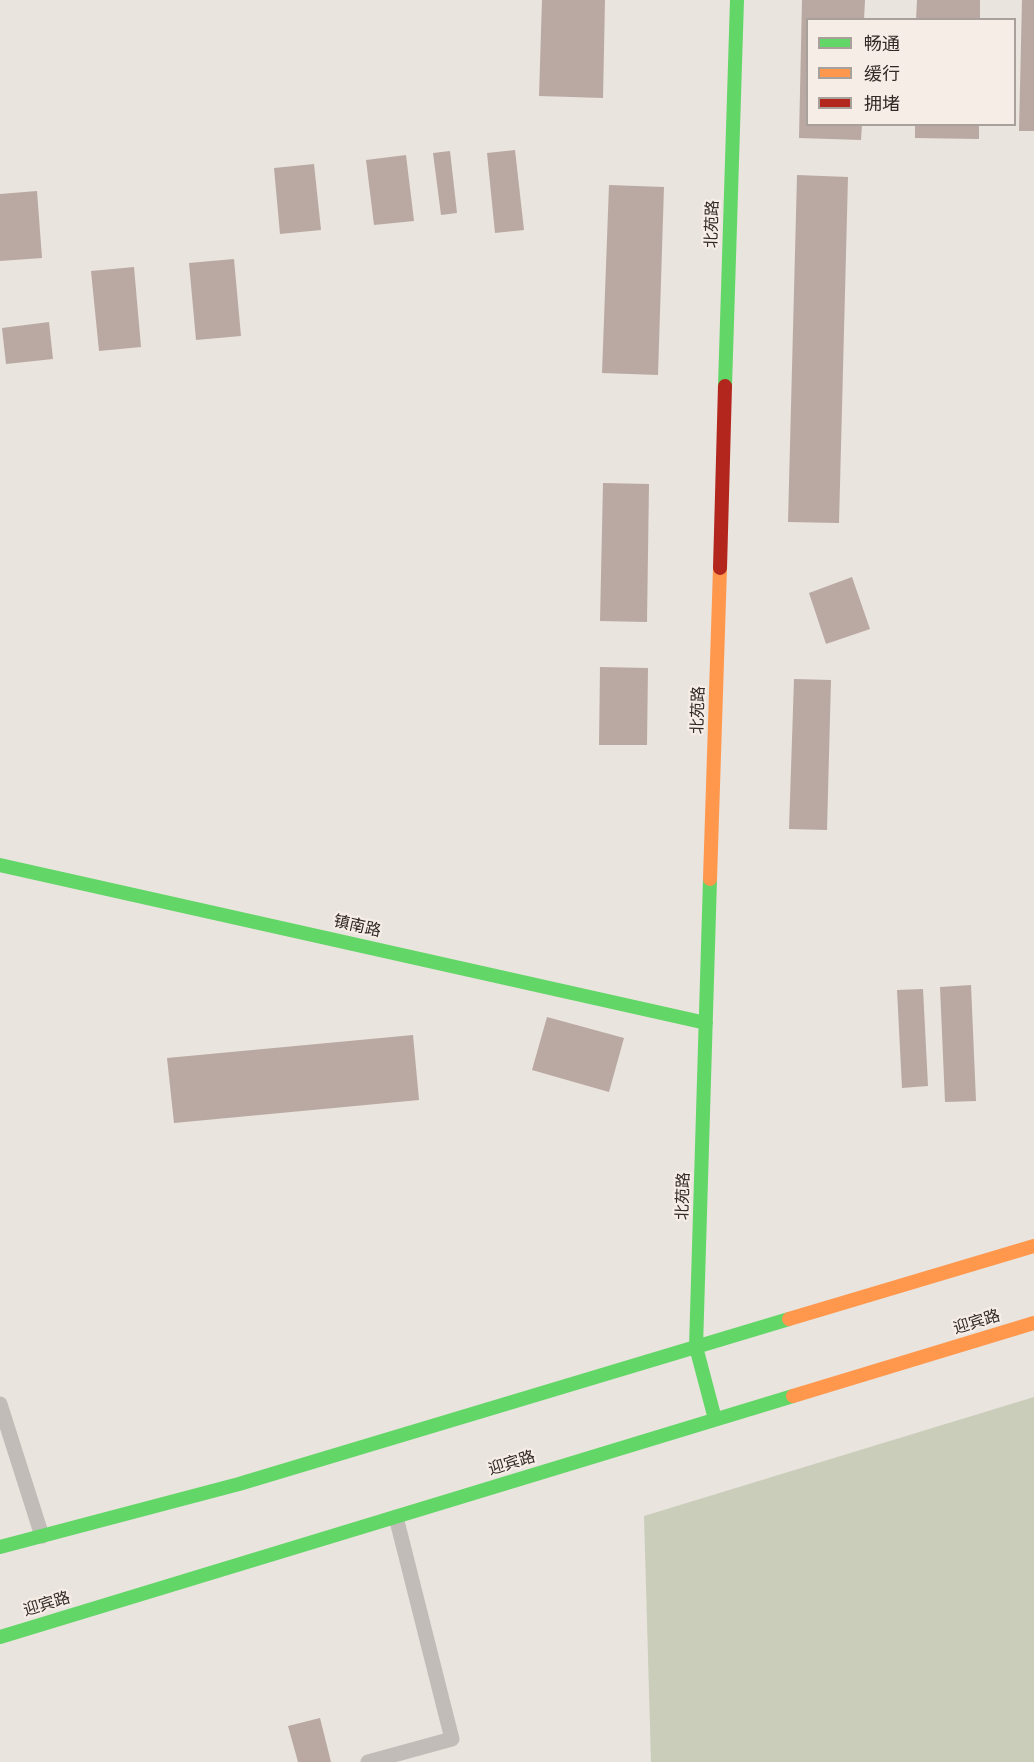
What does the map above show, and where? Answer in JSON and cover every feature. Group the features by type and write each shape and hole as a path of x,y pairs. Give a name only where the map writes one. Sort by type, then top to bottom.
{"main road":[{"name":"北苑路","path":"715,1419 696,1347 736,0"},
{"name":"镇南路","path":"0,865 706,1023"},
{"path":"0,1547 239,1484 1034,1246"},
{"name":"迎宾路","path":"0,1637 1034,1323"}],"lane":[{"path":"0,1404 42,1536"},
{"path":"368,1762 452,1739 396,1516"}],"green space":[{"path":"1034,1397 1034,1762 651,1762 644,1516"}],"building":[{"path":"542,0 605,0 603,98 539,96"},
{"path":"802,0 865,0 864,18 806,18 806,126 862,126 861,140 799,138"},
{"path":"917,0 980,0 980,18 916,18"},
{"path":"1022,0 1034,0 1034,131 1019,131"},
{"path":"915,126 979,126 979,139 915,138"},
{"path":"515,150 524,230 495,233 487,153"},
{"path":"450,151 457,213 441,215 433,153"},
{"path":"406,155 414,221 374,225 366,160"},
{"path":"314,164 321,230 280,234 274,168"},
{"path":"797,175 848,177 839,523 788,522"},
{"path":"609,185 664,187 658,375 602,373"},
{"path":"37,191 42,258 0,261 0,194"},
{"path":"234,259 241,336 196,340 189,263"},
{"path":"134,267 141,347 99,351 91,271"},
{"path":"49,322 53,359 6,364 2,328"},
{"path":"603,483 649,484 647,622 600,621"},
{"path":"852,577 870,629 826,644 809,593"},
{"path":"600,667 648,668 647,745 599,745"},
{"path":"794,679 831,680 827,830 789,829"},
{"path":"971,985 976,1101 945,1102 940,987"},
{"path":"923,989 928,1086 902,1088 897,990"},
{"path":"547,1017 624,1038 609,1092 532,1070"},
{"path":"413,1035 419,1100 174,1123 167,1058"},
{"path":"320,1718 331,1762 298,1762 288,1726"}],"traffic: fast":[{"path":"725,386 737,0"},
{"path":"0,865 706,1023"},
{"path":"710,879 696,1347 715,1419"},
{"path":"0,1547 239,1484 789,1319"},
{"path":"0,1637 793,1396"}],"traffic: slow":[{"path":"710,879 720,568"},
{"path":"789,1319 1034,1246"},
{"path":"793,1396 1034,1323"}],"traffic: jam":[{"path":"720,568 725,386"}]}
